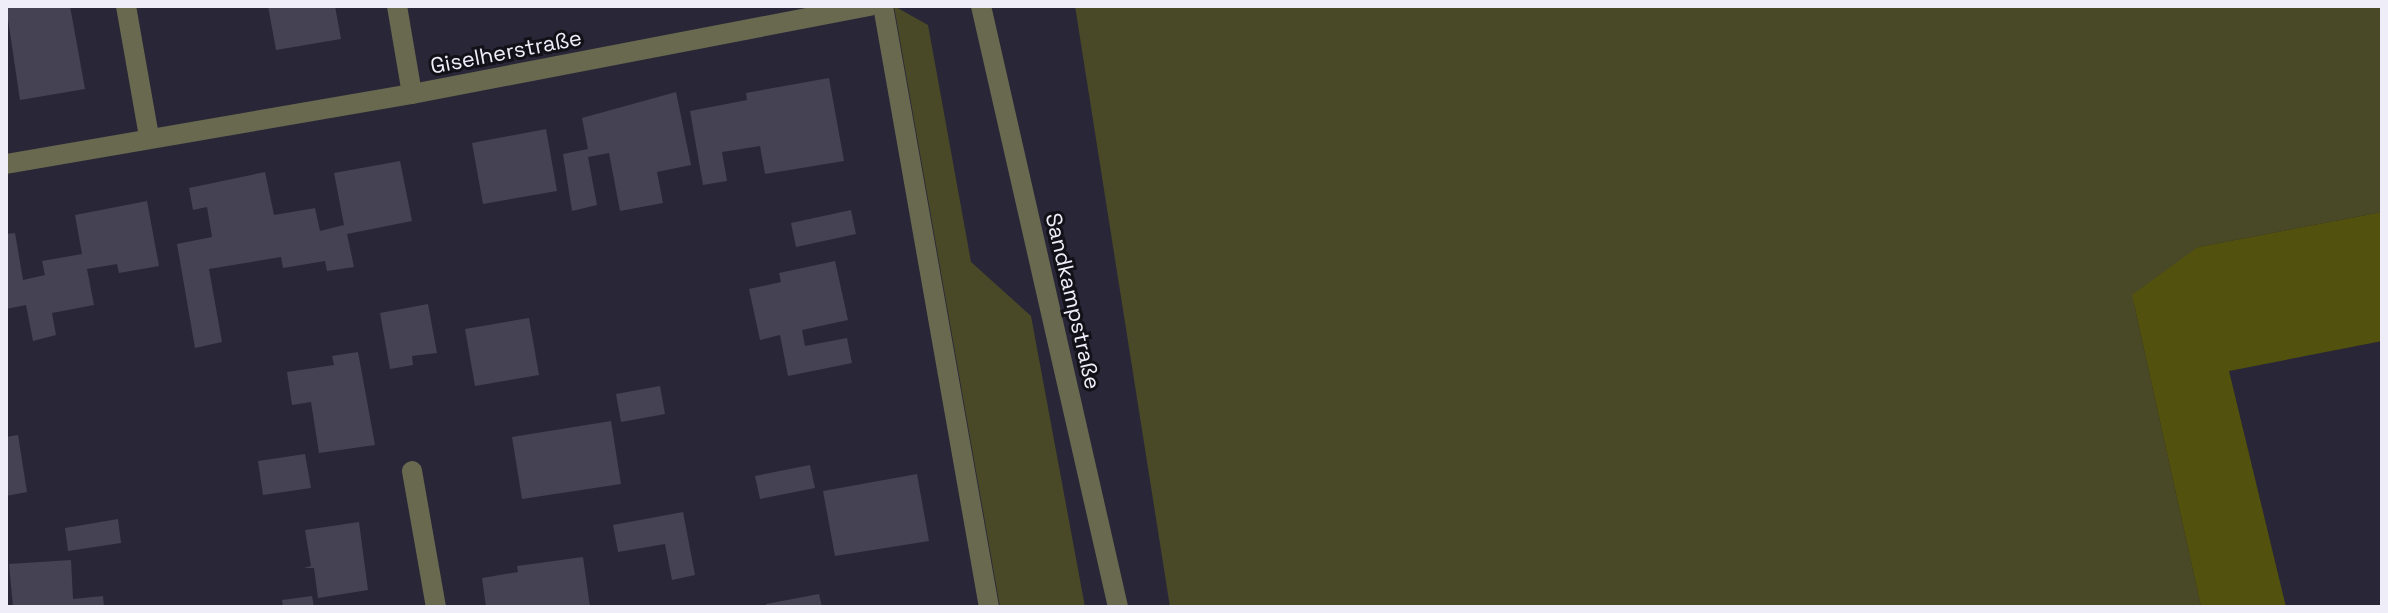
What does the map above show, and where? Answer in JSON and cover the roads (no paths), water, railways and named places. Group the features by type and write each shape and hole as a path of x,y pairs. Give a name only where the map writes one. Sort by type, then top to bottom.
{"street":[{"path":"126,6 149,137"},
{"path":"397,6 412,94"},
{"name":"Giselherstraße","path":"6,164 412,94 871,6"},
{"path":"883,6 989,607"},
{"name":"Sandkampstraße","path":"981,6 1118,607"},
{"path":"412,471 436,607"}]}
